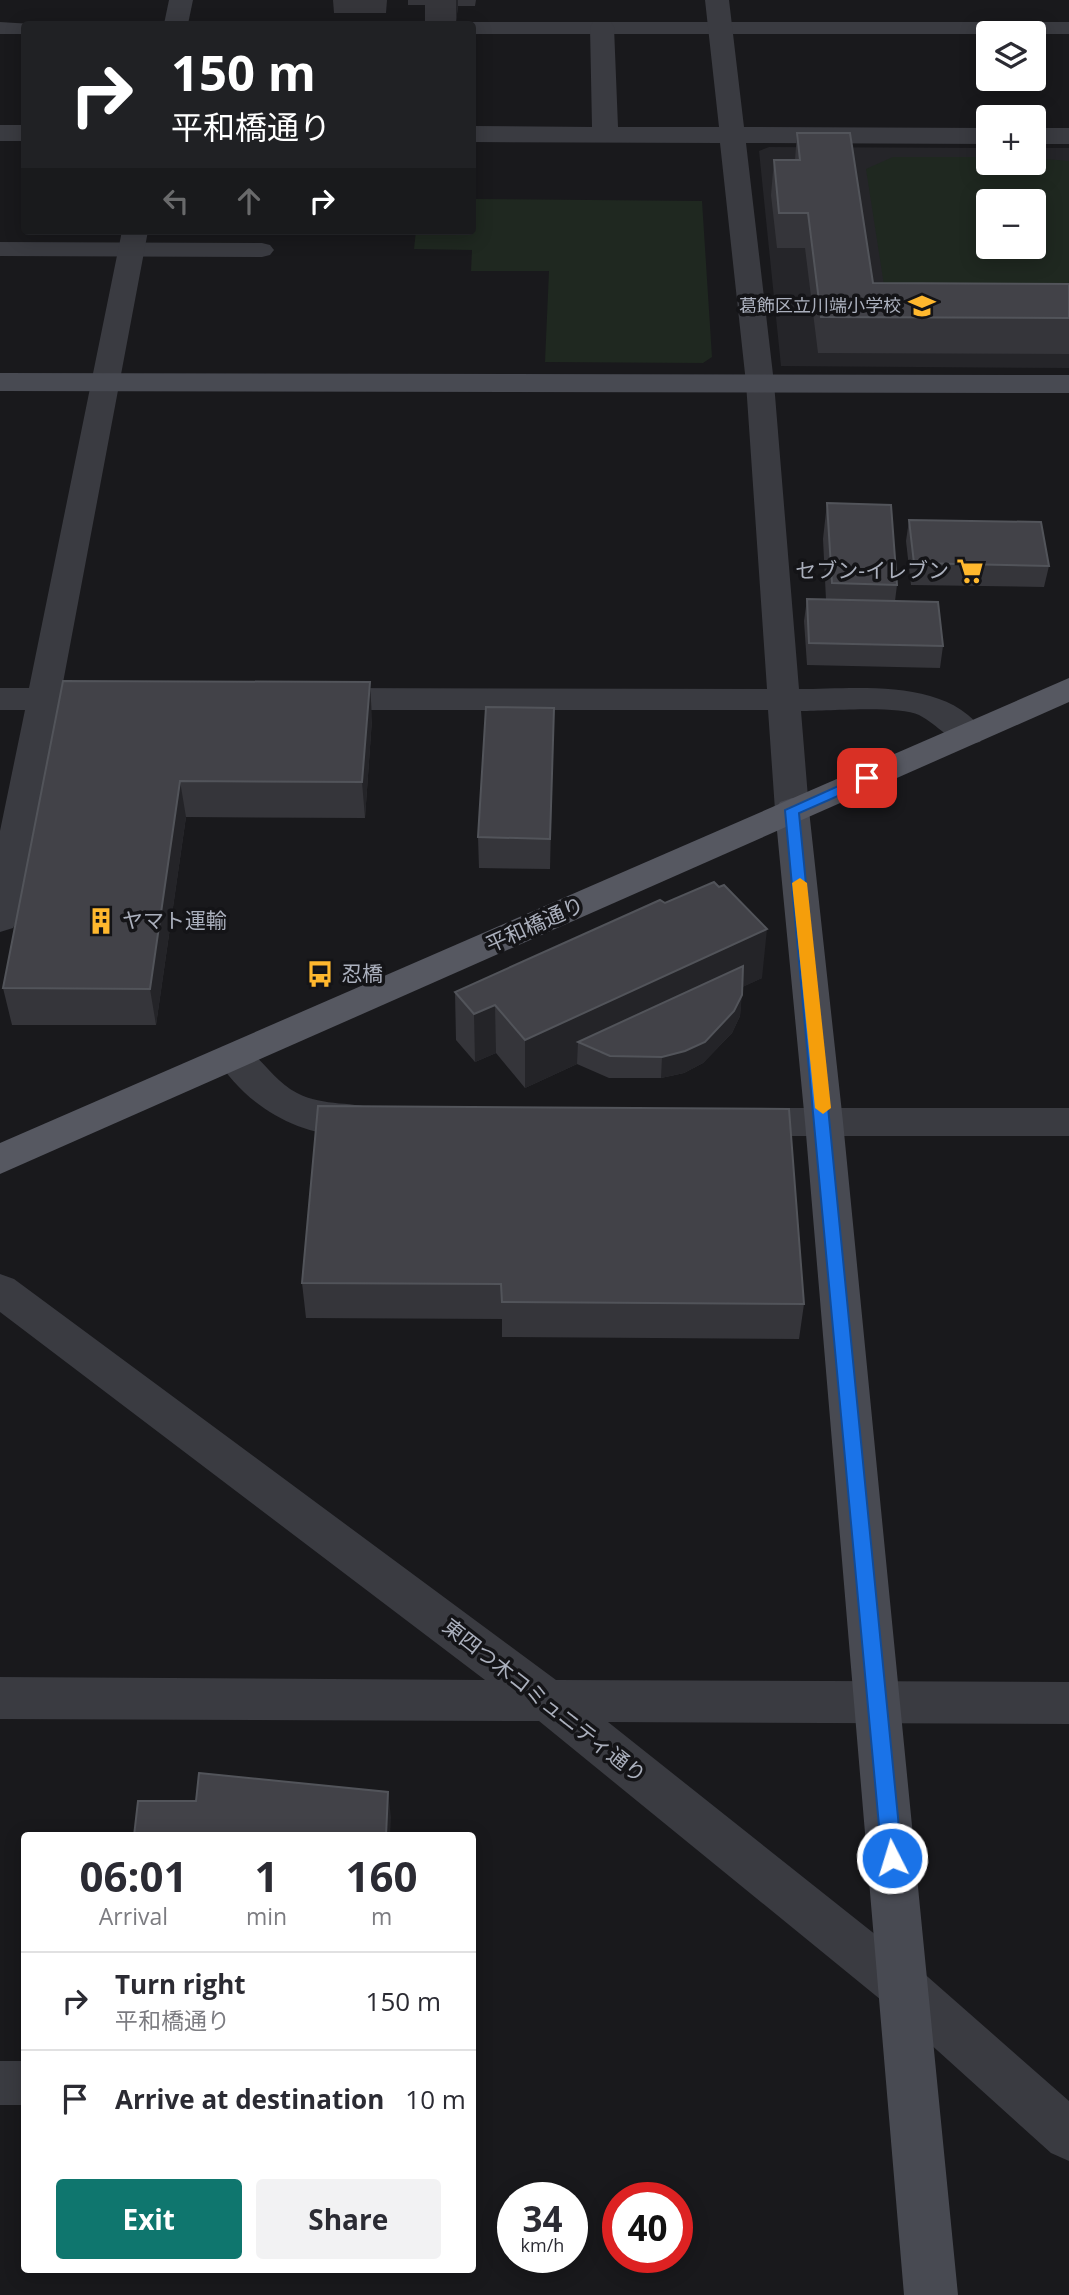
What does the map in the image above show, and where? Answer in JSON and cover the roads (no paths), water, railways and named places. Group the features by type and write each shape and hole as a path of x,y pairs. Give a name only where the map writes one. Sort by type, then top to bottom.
{"main road":[{"name":"平和橋通り","path":"0,1159 1069,689"}],"street":[{"path":"177,21 181,0"},
{"path":"717,0 730,136 760,383 792,810 824,1122 932,2295"},
{"path":"602,27 605,135"},
{"path":"0,133 21,133"},
{"path":"476,134 976,136"},
{"path":"1046,136 1069,136"},
{"path":"0,919 134,240"},
{"path":"0,382 1069,384"},
{"path":"0,699 141,699"},
{"path":"281,699 901,700 928,705 968,734"},
{"path":"235,1057 266,1094 295,1109 329,1120 398,1120"},
{"path":"700,1121 1069,1122"},
{"name":"東四つ木コミュニティ通り","path":"0,1290 547,1700 904,1987 1069,2135"},
{"path":"0,1698 1069,1703"}],"lane":[{"path":"0,27 21,28"},
{"path":"476,28 1069,29"},
{"path":"0,249 134,240 262,250"},
{"path":"0,2083 21,2083"}],"place":[{"name":"葛飾区立川端小学校","path":"922,306"},
{"name":"セブン-イレブン","path":"970,571"},
{"name":"ヤマト運輸","path":"101,921"},
{"name":"忍橋","path":"320,974"}]}
